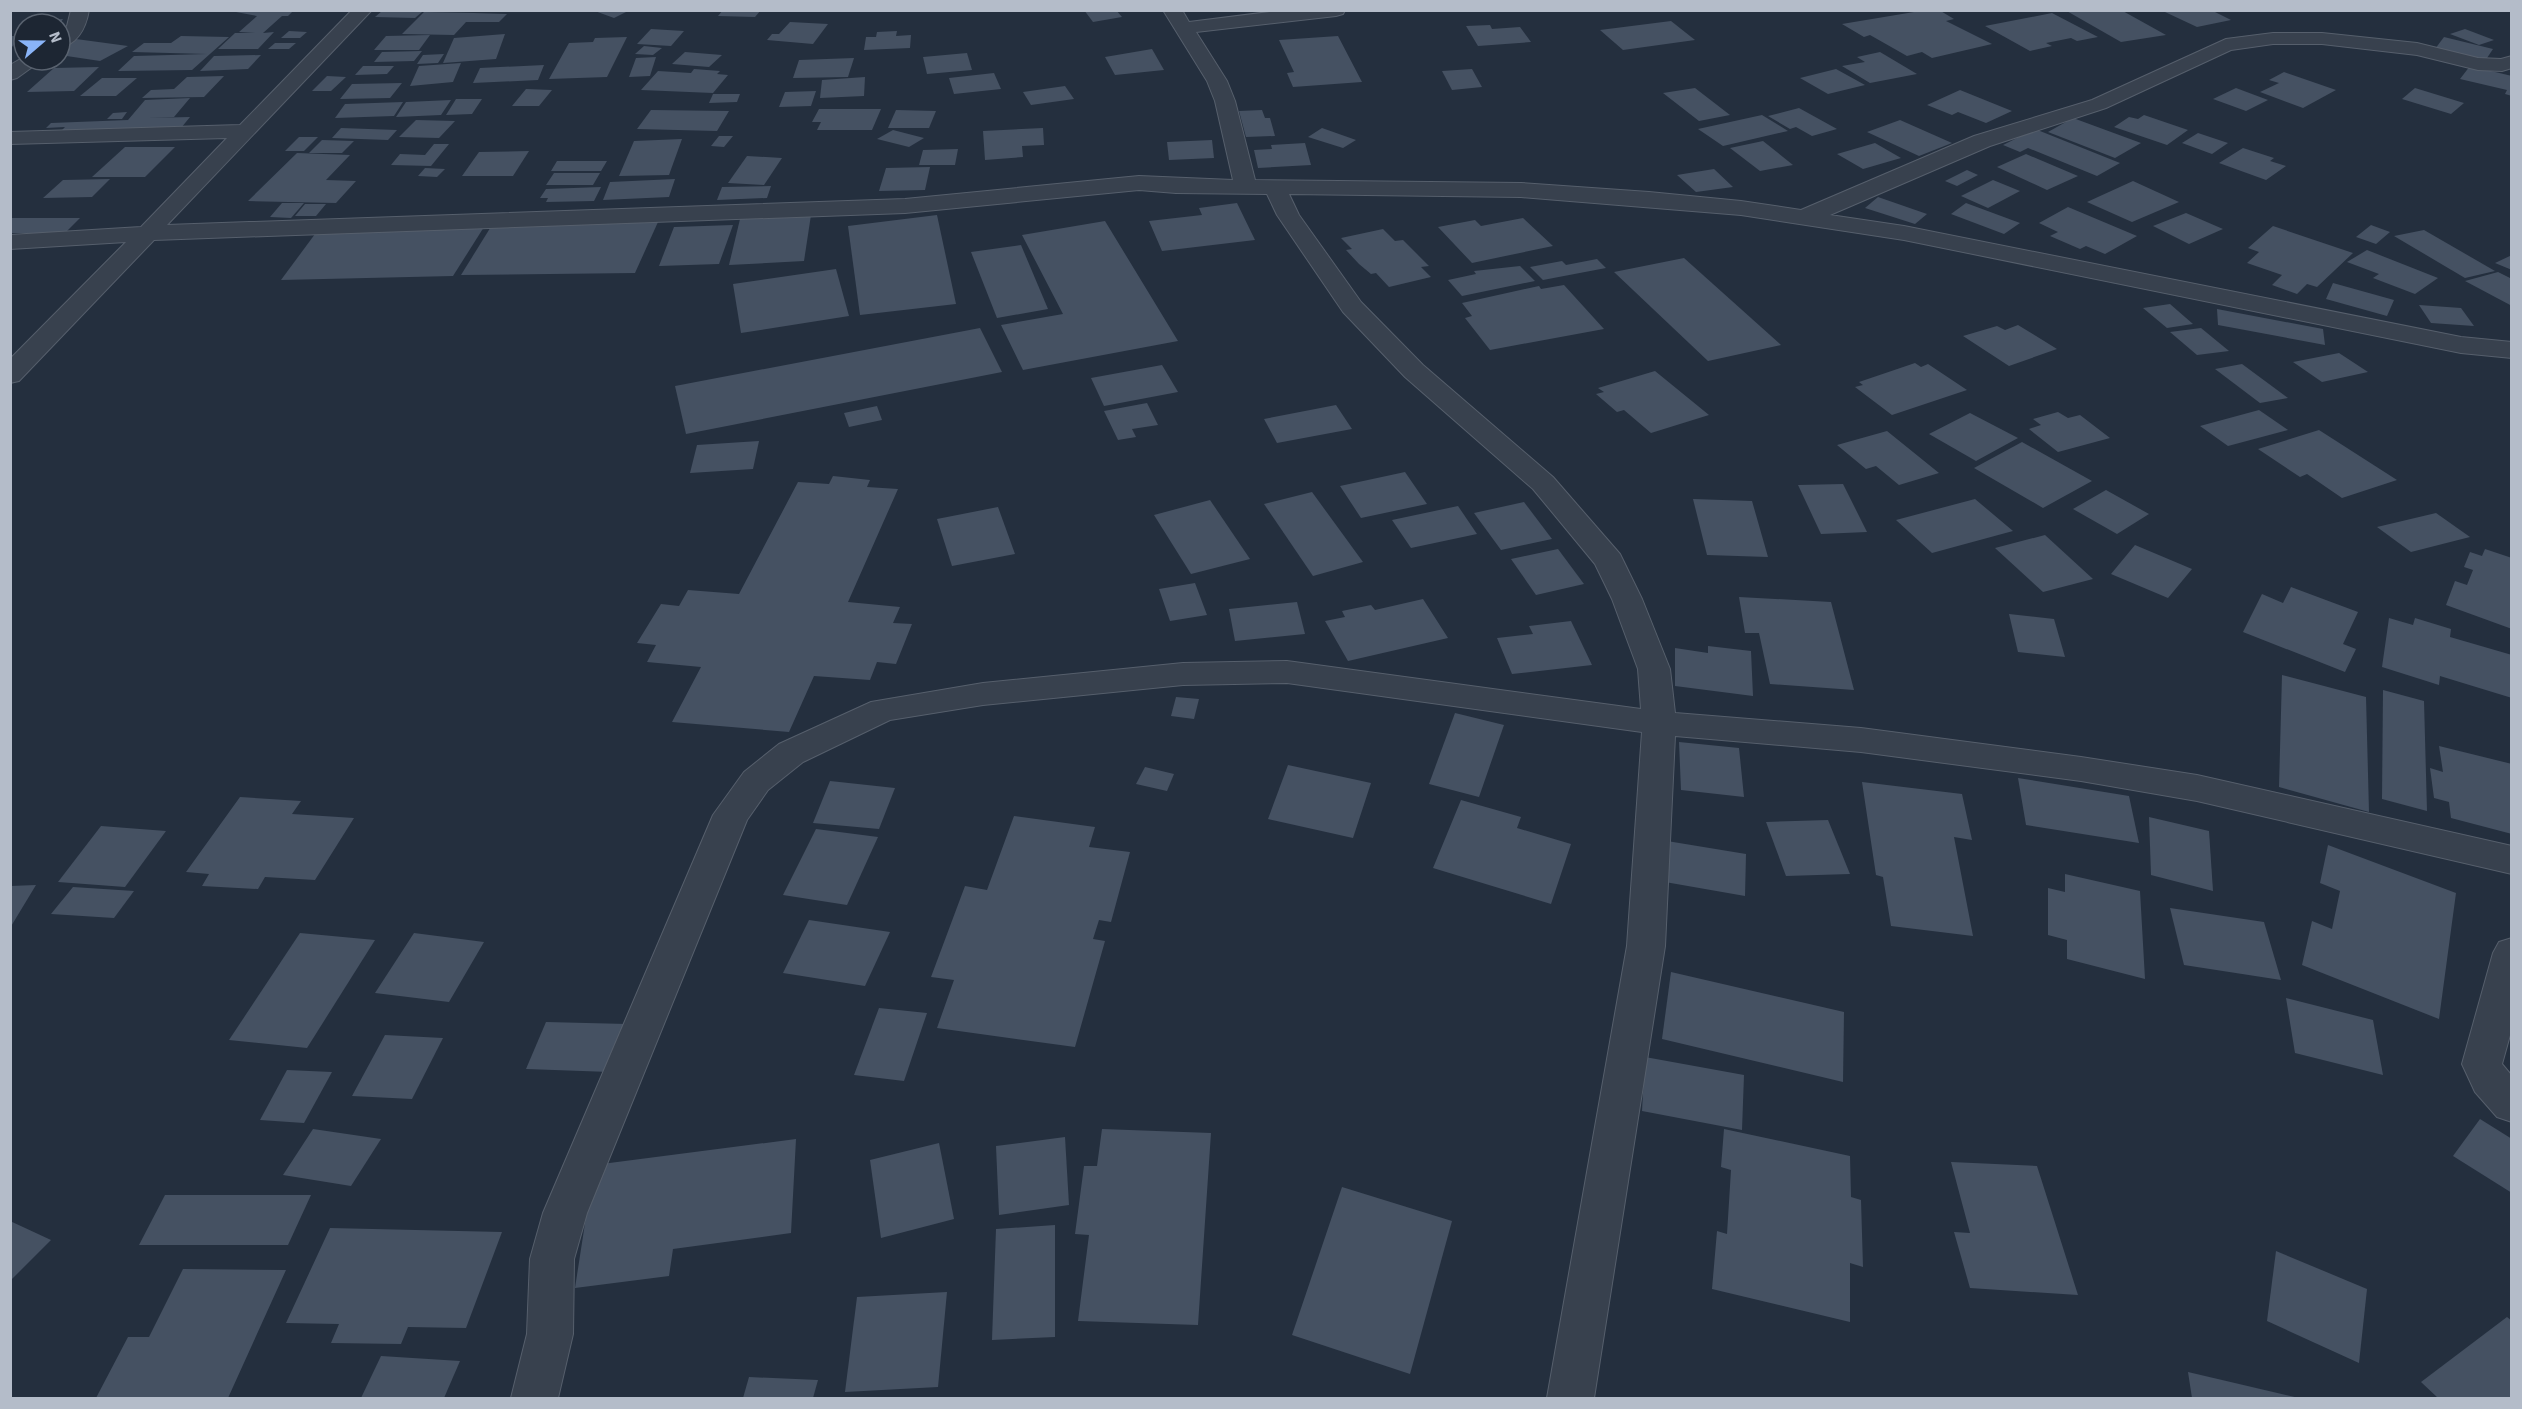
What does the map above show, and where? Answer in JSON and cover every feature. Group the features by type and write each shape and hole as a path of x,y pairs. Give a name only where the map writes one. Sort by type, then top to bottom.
{"street":[{"path":"72,32 76,28 80,10"},
{"path":"10,375 150,233 363,10"},
{"path":"1172,10 1217,81 1261,187 1288,215 1352,307 1414,370 1543,483 1609,561 1627,599 1654,669 1659,723 1646,946 1570,1398"},
{"path":"1185,28 1336,10"},
{"path":"1805,217 1982,141 2099,104 2226,45 2247,40 2308,39 2391,45 2421,49 2493,65 2511,62"},
{"path":"13,135 248,131"},
{"path":"10,242 150,233 905,206 1138,183 1509,190 1729,207 1805,217 1904,233 2461,345 2511,350"},
{"path":"534,1398 550,1334 552,1259 565,1213 731,815 756,781 791,753 883,710 983,694 1183,674 1287,672 1659,723 1861,740 2092,771 2197,788 2511,860"},
{"path":"2511,953 2482,1064 2490,1080 2511,1104"}],"building":[{"path":"238,10 294,10 288,16 282,16 263,33 274,32 258,49 218,49 235,33 255,33 239,32 257,16 236,12"},
{"path":"592,10 630,10 614,18"},
{"path":"723,10 761,10 755,17 718,16"},
{"path":"1084,10 1116,10 1122,17 1093,22"},
{"path":"1926,10 1939,10 1954,19 1946,21 1992,44 1932,58 1922,52 1907,56 1870,35 1864,37 1842,24"},
{"path":"2065,10 2121,10 2166,35 2121,42"},
{"path":"2211,10 2231,20 2197,27 2165,12"},
{"path":"382,11 422,12 415,18 375,17"},
{"path":"424,12 507,14 499,22 466,22 454,35 402,34"},
{"path":"2052,13 2098,37 2077,41 2071,38 2046,43 2052,46 2030,51 1985,26"},
{"path":"1671,21 1695,40 1623,50 1600,30"},
{"path":"790,22 828,24 813,44 767,40 772,34 779,34"},
{"path":"1490,25 1492,29 1520,27 1531,42 1478,46 1466,26"},
{"path":"651,29 684,31 671,46 637,44"},
{"path":"2465,29 2494,40 2479,45 2450,34"},
{"path":"289,31 307,32 300,38 281,38"},
{"path":"897,31 896,36 911,35 910,48 864,50 866,37 876,37 877,32"},
{"path":"505,34 496,59 443,63 454,38"},
{"path":"430,35 419,50 374,50 386,36"},
{"path":"10,36 12,36 12,47 10,49"},
{"path":"181,36 229,37 192,70 118,71 134,56 207,54 132,52 144,43 171,43"},
{"path":"1338,36 1362,82 1293,87 1287,73 1294,72 1279,40"},
{"path":"627,37 607,77 549,79 569,43 593,42 595,38"},
{"path":"2444,37 2493,49 2485,61 2435,49"},
{"path":"76,39 128,46 100,61 72,57 72,41"},
{"path":"275,43 296,43 289,49 268,49"},
{"path":"644,46 662,48 653,55 635,54"},
{"path":"1152,49 1164,70 1115,75 1105,57"},
{"path":"422,51 414,61 374,62 382,52"},
{"path":"685,52 722,55 709,67 672,64"},
{"path":"1880,52 1917,74 1870,83 1842,66 1865,62 1857,57"},
{"path":"967,53 972,70 927,74 923,57"},
{"path":"444,54 438,63 417,64 423,55"},
{"path":"261,55 248,69 200,71 214,56"},
{"path":"656,57 650,76 629,77 636,58"},
{"path":"854,58 848,77 793,78 799,60"},
{"path":"461,63 453,82 410,86 419,66"},
{"path":"544,65 538,80 473,83 480,68"},
{"path":"363,66 394,66 387,74 355,75"},
{"path":"2470,66 2512,76 2512,96 2505,94 2507,90 2460,79"},
{"path":"99,67 74,91 27,92 50,72 72,72 72,68"},
{"path":"694,69 720,71 717,74 728,75 713,93 641,90 658,71 691,73"},
{"path":"1472,69 1482,87 1452,90 1442,71"},
{"path":"1836,69 1865,85 1828,94 1800,78"},
{"path":"2284,72 2336,90 2303,108 2260,92 2279,83 2269,80"},
{"path":"994,73 1001,89 954,94 949,78"},
{"path":"224,76 204,97 142,98 151,90 174,89 187,77"},
{"path":"327,76 346,77 331,91 312,91"},
{"path":"865,77 864,96 820,98 822,80"},
{"path":"102,78 137,78 116,96 80,96"},
{"path":"402,83 390,98 340,99 352,84"},
{"path":"1065,86 1074,99 1031,105 1023,92"},
{"path":"1695,88 1730,115 1699,121 1663,93"},
{"path":"2236,88 2268,100 2246,111 2213,99"},
{"path":"2415,88 2464,103 2451,114 2402,99"},
{"path":"526,89 552,90 539,106 512,106"},
{"path":"1960,90 2012,111 1986,123 1958,112 1952,115 1927,105"},
{"path":"816,91 811,106 779,107 785,92"},
{"path":"713,94 740,94 737,102 709,103"},
{"path":"190,98 174,117 148,118 190,117 181,128 59,133 65,127 46,128 51,123 128,120 145,100"},
{"path":"456,99 482,99 472,114 446,115"},
{"path":"451,100 441,115 396,117 406,102"},
{"path":"403,102 394,116 335,118 345,104"},
{"path":"1799,108 1837,129 1812,136 1796,127 1790,129 1768,116"},
{"path":"819,109 881,109 872,130 817,130 821,122 812,122"},
{"path":"651,110 729,111 717,131 637,129"},
{"path":"896,110 936,111 929,128 888,128"},
{"path":"1262,110 1265,118 1270,118 1275,136 1246,137 1239,111"},
{"path":"127,112 122,119 107,119 113,113"},
{"path":"1762,115 1788,131 1723,146 1698,129"},
{"path":"2144,115 2188,130 2167,145 2114,127 2129,117 2138,119"},
{"path":"2073,118 2141,143 2115,158 2048,132"},
{"path":"416,120 455,121 439,138 399,137"},
{"path":"1900,120 1952,143 1919,156 1867,132"},
{"path":"341,128 397,130 388,140 332,138"},
{"path":"1043,128 1044,145 1022,146 1023,157 985,160 983,131"},
{"path":"1322,128 1356,140 1343,148 1308,137"},
{"path":"2035,129 2120,163 2097,176 2028,148 2020,152 2003,145"},
{"path":"893,130 924,138 909,147 877,139"},
{"path":"2198,133 2228,143 2212,154 2182,143"},
{"path":"719,136 733,136 724,147 711,146"},
{"path":"299,137 318,137 304,151 285,151"},
{"path":"682,139 669,175 619,176 634,141"},
{"path":"322,140 354,141 342,153 309,153"},
{"path":"1212,140 1214,158 1169,160 1167,142"},
{"path":"1763,141 1793,165 1760,171 1730,148"},
{"path":"1305,143 1311,165 1258,168 1254,150 1272,149 1271,145"},
{"path":"1875,143 1901,158 1863,169 1837,154"},
{"path":"434,144 449,144 431,166 391,165 400,154 425,155"},
{"path":"125,147 175,147 145,177 92,177"},
{"path":"2243,148 2274,158 2270,161 2286,166 2266,180 2219,163"},
{"path":"958,149 955,165 919,165 923,150"},
{"path":"529,151 513,176 462,176 479,152"},
{"path":"297,153 350,155 326,180 356,181 336,203 248,201"},
{"path":"2026,154 2078,176 2047,190 1997,167"},
{"path":"747,156 782,158 764,185 728,183"},
{"path":"557,161 607,161 601,171 551,171"},
{"path":"930,167 925,190 879,191 886,168"},
{"path":"425,168 445,169 437,177 418,176"},
{"path":"1714,169 1733,187 1696,192 1677,175"},
{"path":"1967,170 1978,175 1957,186 1945,181"},
{"path":"554,173 600,173 593,185 546,185"},
{"path":"110,179 92,197 43,198 63,180"},
{"path":"675,179 669,197 603,200 610,182"},
{"path":"1993,180 2020,191 1988,208 1961,196"},
{"path":"2133,181 2179,202 2132,222 2087,202"},
{"path":"771,186 767,198 717,200 722,187"},
{"path":"601,187 594,201 546,202 548,198 540,198 546,189"},
{"path":"1878,197 1927,214 1915,224 1865,208"},
{"path":"282,203 304,203 291,218 270,217"},
{"path":"1237,203 1255,240 1162,251 1149,221 1202,215 1199,208"},
{"path":"1966,203 2020,223 2004,234 1951,214"},
{"path":"305,204 326,204 316,216 295,216"},
{"path":"2068,207 2137,236 2105,254 2086,246 2080,249 2050,236 2058,232 2039,223"},
{"path":"2186,213 2223,229 2189,244 2153,226"},
{"path":"811,215 804,261 729,265 740,219"},
{"path":"937,215 956,304 860,315 848,226"},
{"path":"10,218 80,218 65,233 10,233"},
{"path":"1523,218 1553,246 1472,263 1438,227 1475,220 1481,226"},
{"path":"1105,221 1178,341 1023,370 1001,325 1063,314 1022,235"},
{"path":"658,222 635,273 461,275 492,225"},
{"path":"733,225 719,264 659,266 674,227"},
{"path":"2371,225 2390,232 2376,244 2356,237"},
{"path":"2273,226 2353,253 2317,287 2307,284 2297,294 2272,285 2282,275 2247,263 2259,252 2248,248"},
{"path":"484,227 453,276 281,280 318,230"},
{"path":"1383,229 1395,241 1403,240 1429,266 1421,267 1431,277 1389,287 1376,273 1371,274 1359,264 1346,250 1352,249 1341,238"},
{"path":"2424,230 2495,271 2465,278 2394,236"},
{"path":"1021,245 1048,309 997,318 971,252"},
{"path":"2367,250 2438,278 2415,294 2373,278 2379,274 2347,262"},
{"path":"2512,255 2512,270 2495,263"},
{"path":"1684,258 1781,345 1708,361 1614,272"},
{"path":"1597,259 1606,268 1543,280 1530,267 1562,261 1566,265"},
{"path":"1520,266 1535,281 1462,296 1448,280 1476,274 1474,271"},
{"path":"836,269 849,316 741,333 733,284"},
{"path":"2498,272 2512,279 2512,306 2465,281"},
{"path":"2333,283 2394,300 2387,316 2326,299"},
{"path":"1564,285 1604,329 1490,350 1465,318 1472,316 1462,303 1539,286 1541,289"},
{"path":"2170,304 2193,324 2167,328 2143,308"},
{"path":"2419,305 2461,308 2474,326 2431,323"},
{"path":"2217,309 2323,329 2325,345 2218,325"},
{"path":"2018,325 2057,349 2009,366 1963,336 1997,326 2005,330"},
{"path":"980,328 1002,372 686,434 675,386"},
{"path":"2201,328 2229,351 2197,355 2170,332"},
{"path":"2339,353 2368,372 2322,382 2293,362"},
{"path":"1915,363 1921,367 1928,364 1967,390 1892,415 1855,387 1863,385 1859,382"},
{"path":"2242,364 2288,398 2260,403 2215,369"},
{"path":"1162,365 1178,392 1104,406 1091,378"},
{"path":"1655,371 1709,415 1651,433 1624,410 1617,412 1596,394 1604,392 1598,388"},
{"path":"1147,403 1158,425 1132,429 1136,437 1118,440 1104,411"},
{"path":"1336,405 1352,429 1277,443 1264,419"},
{"path":"877,406 882,420 849,427 844,413"},
{"path":"2259,410 2288,430 2228,446 2200,426"},
{"path":"2058,412 2068,418 2080,415 2110,438 2058,452 2029,429 2041,425 2033,419"},
{"path":"1970,413 2018,438 1976,461 1929,434"},
{"path":"2319,430 2397,480 2342,498 2307,474 2300,477 2258,449"},
{"path":"1887,431 1939,473 1899,485 1876,466 1866,469 1837,445"},
{"path":"759,441 753,469 690,473 697,445"},
{"path":"2022,442 2092,481 2043,508 1974,468"},
{"path":"1405,472 1427,504 1361,518 1340,486"},
{"path":"833,476 870,480 867,487 898,489 848,602 900,607 893,623 912,624 896,664 877,662 870,680 814,676 789,732 672,722 701,667 647,662 656,645 637,643 661,604 679,606 688,590 739,594 798,482 829,484"},
{"path":"1843,484 1867,532 1821,534 1798,485"},
{"path":"2106,490 2149,514 2117,534 2073,509"},
{"path":"1312,492 1363,562 1313,576 1264,504"},
{"path":"1693,499 1752,501 1768,557 1707,555"},
{"path":"1975,499 2013,531 1932,553 1896,520"},
{"path":"1210,500 1250,559 1191,574 1154,515"},
{"path":"1524,502 1552,539 1501,550 1474,513"},
{"path":"1458,506 1477,534 1411,548 1392,520"},
{"path":"998,507 1015,554 952,566 937,519"},
{"path":"2436,513 2470,537 2411,552 2377,527"},
{"path":"2045,535 2093,579 2043,592 1995,548"},
{"path":"2135,545 2192,569 2168,598 2111,574"},
{"path":"1558,549 1584,584 1536,595 1511,559"},
{"path":"2485,549 2512,558 2512,629 2446,605 2455,581 2467,585 2473,570 2464,567 2470,552 2482,556"},
{"path":"1195,583 1207,615 1170,621 1159,589"},
{"path":"2291,587 2358,612 2343,644 2356,649 2345,672 2243,632 2262,594 2283,603"},
{"path":"1739,597 1831,602 1854,690 1770,684 1759,633 1745,633"},
{"path":"1423,599 1448,638 1348,661 1325,621 1345,617 1342,611 1371,605 1375,610"},
{"path":"1297,602 1305,634 1235,641 1229,609"},
{"path":"2009,614 2054,619 2065,657 2018,652"},
{"path":"2389,618 2413,625 2415,618 2451,629 2450,637 2512,655 2512,698 2440,676 2439,685 2382,667"},
{"path":"1571,621 1592,665 1512,674 1497,638 1533,634 1529,626"},
{"path":"1708,646 1751,651 1753,696 1675,686 1675,648 1708,653"},
{"path":"2282,675 2366,697 2369,812 2279,787"},
{"path":"2383,690 2424,701 2427,811 2382,799"},
{"path":"1176,697 1199,699 1194,719 1171,716"},
{"path":"1455,713 1504,725 1479,797 1429,784"},
{"path":"1679,742 1739,748 1744,797 1681,790"},
{"path":"2439,746 2512,764 2512,834 2451,818 2449,802 2434,798 2430,768 2443,772"},
{"path":"1288,765 1371,783 1353,838 1268,819"},
{"path":"1145,767 1174,774 1167,791 1136,784"},
{"path":"2018,778 2129,796 2139,843 2026,825"},
{"path":"830,781 895,788 879,829 813,823"},
{"path":"1862,782 1962,794 1972,840 1954,837 1973,936 1891,926 1883,877 1876,875"},
{"path":"240,797 301,801 292,814 354,818 315,880 265,877 258,889 202,886 209,874 186,872"},
{"path":"1461,800 1521,817 1517,828 1571,844 1551,904 1433,868"},
{"path":"1014,816 1095,827 1089,847 1130,852 1111,922 1099,920 1093,939 1105,941 1075,1047 937,1028 954,980 931,977 965,886 987,890"},
{"path":"2149,817 2209,831 2213,891 2151,875"},
{"path":"1828,820 1850,874 1786,876 1766,822"},
{"path":"101,826 166,831 125,887 58,882"},
{"path":"816,829 878,837 847,905 783,895"},
{"path":"1667,841 1746,854 1745,896 1665,882"},
{"path":"2328,845 2456,893 2439,1019 2302,965 2312,921 2332,929 2340,891 2320,883"},
{"path":"2065,874 2140,891 2145,979 2067,959 2067,940 2048,935 2048,888 2065,892"},
{"path":"36,885 10,928 10,886"},
{"path":"73,887 134,891 114,918 51,914"},
{"path":"2170,908 2264,922 2281,980 2184,965"},
{"path":"809,920 890,932 865,986 783,973"},
{"path":"300,933 375,940 307,1048 229,1040"},
{"path":"414,933 484,942 449,1002 375,993"},
{"path":"1671,972 1844,1012 1843,1082 1662,1039"},
{"path":"2286,998 2373,1020 2383,1075 2295,1053"},
{"path":"879,1008 927,1013 904,1081 854,1075"},
{"path":"546,1022 627,1024 610,1072 526,1069"},
{"path":"385,1035 443,1038 412,1099 352,1096"},
{"path":"1645,1057 1744,1075 1742,1130 1642,1111"},
{"path":"287,1070 332,1072 304,1123 260,1120"},
{"path":"2480,1119 2512,1139 2512,1193 2453,1156"},
{"path":"313,1129 381,1139 351,1186 283,1175"},
{"path":"1102,1129 1211,1133 1198,1325 1078,1321 1089,1235 1075,1234 1084,1166 1097,1166"},
{"path":"1724,1129 1850,1156 1851,1197 1861,1200 1863,1267 1850,1263 1850,1322 1712,1289 1717,1231 1727,1234 1731,1170 1721,1167"},
{"path":"1065,1137 1069,1205 999,1215 996,1146"},
{"path":"796,1139 791,1233 673,1249 669,1276 575,1288 594,1165"},
{"path":"939,1143 954,1219 881,1238 870,1160"},
{"path":"1951,1162 2037,1166 2078,1295 1970,1288 1954,1232 1970,1233"},
{"path":"1342,1187 1452,1221 1410,1374 1292,1335"},
{"path":"165,1195 311,1195 288,1245 139,1245"},
{"path":"10,1221 51,1240 10,1281"},
{"path":"1055,1225 1055,1337 992,1340 996,1229"},
{"path":"330,1228 502,1232 466,1328 408,1327 401,1344 331,1343 339,1324 286,1323"},
{"path":"2276,1251 2367,1289 2359,1363 2267,1321"},
{"path":"183,1269 286,1270 228,1398 96,1398 128,1337 149,1337"},
{"path":"947,1292 938,1387 845,1392 857,1297"},
{"path":"2507,1317 2512,1321 2512,1398 2438,1398 2421,1382"},
{"path":"381,1356 460,1361 444,1398 361,1398"},
{"path":"2188,1372 2299,1398 2192,1398"},
{"path":"749,1377 818,1380 813,1398 743,1398"}]}
